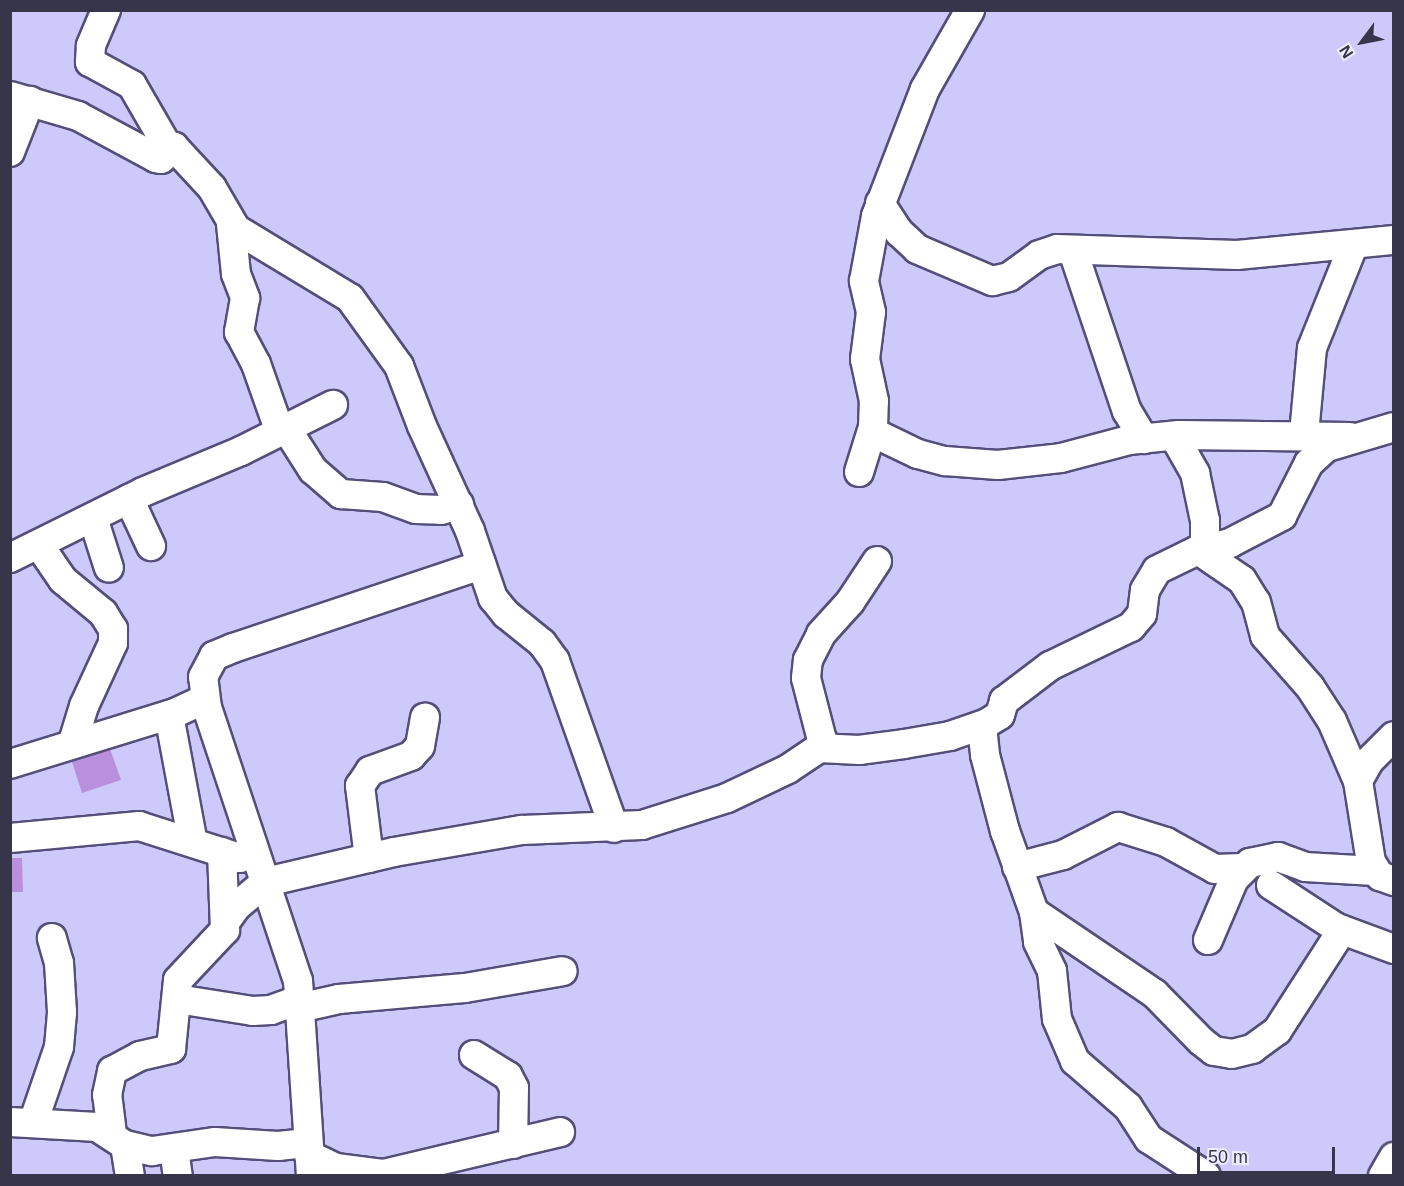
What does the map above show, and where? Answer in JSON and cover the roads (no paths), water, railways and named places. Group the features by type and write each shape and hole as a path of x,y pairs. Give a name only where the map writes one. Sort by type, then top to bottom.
{"street":[{"path":"106,10 91,46 90,62 132,86 169,149 181,152 196,168 231,224 350,298 399,366 422,426 459,505 493,598 506,614 542,643 555,661 614,828"},
{"path":"859,472 872,432 874,401 865,358 871,320 864,281 880,203 925,89 970,10"},
{"path":"10,152 20,98 78,116 156,158 161,159 169,149"},
{"path":"880,203 899,232 917,249 992,281 1009,277 1039,255 1057,249 1237,255 1353,246 1394,240"},
{"path":"231,224 236,274 245,298 239,332 256,364 283,430 313,470 341,494 383,497 416,509 441,510 459,505"},
{"path":"1304,434 1312,348 1353,246"},
{"path":"1073,251 1127,411 1144,439"},
{"path":"10,558 129,499 333,405"},
{"path":"819,748 859,750 950,736 982,726 999,715 1004,701 1050,666 1131,627 1142,614 1145,590 1157,570 1282,516 1309,463 1327,447 1394,427"},
{"path":"872,432 927,457 998,465 1060,458 1144,439 1174,436 1304,434 1356,437"},
{"path":"1174,436 1195,473 1217,545 1257,602 1264,636 1310,687 1332,721 1358,781 1366,849 1388,881"},
{"path":"129,499 151,546"},
{"path":"93,518 109,568"},
{"path":"39,545 63,580 103,613 113,629 113,643 84,706 74,742"},
{"path":"1217,545 1245,583"},
{"path":"10,838 139,826 222,852 263,873 369,858 522,830 614,828 659,821 727,798 788,769 819,748 822,740 806,678 808,660 821,634 850,602 877,561"},
{"path":"309,1158 298,981 205,699 203,676 214,656 481,566"},
{"path":"10,764 169,714 205,699"},
{"path":"169,714 193,843"},
{"path":"369,858 360,786 370,771 411,756 420,746 425,717"},
{"path":"982,726 990,775 1017,867 1034,912 1038,942 1052,972 1057,1018 1076,1061 1128,1107 1149,1139 1206,1176"},
{"path":"1358,781 1369,761 1394,736"},
{"path":"1017,867 1064,855 1118,828 1166,842 1215,869 1238,874 1248,887 1271,885 1305,867"},
{"path":"222,852 226,921"},
{"path":"1208,940 1238,874 1265,858 1278,857 1305,867 1388,881"},
{"path":"130,1176 107,1095 112,1071 140,1056 171,1049 178,980 183,970 216,943 226,921 263,873"},
{"path":"1271,885 1303,909 1342,930 1394,949"},
{"path":"1034,912 1155,994 1201,1041 1214,1051 1232,1054 1252,1048 1277,1031 1342,930"},
{"path":"52,938 59,963 62,1012 59,1047 18,1124 97,1127 119,1139 176,1162 215,1142 278,1146 342,1173 384,1174 446,1169 513,1144 560,1132"},
{"path":"177,999 254,1011 271,1010 339,999 465,988 563,971"},
{"path":"474,1055 508,1076 513,1088 513,1144"},
{"path":"1383,1176 1394,1157"}]}
